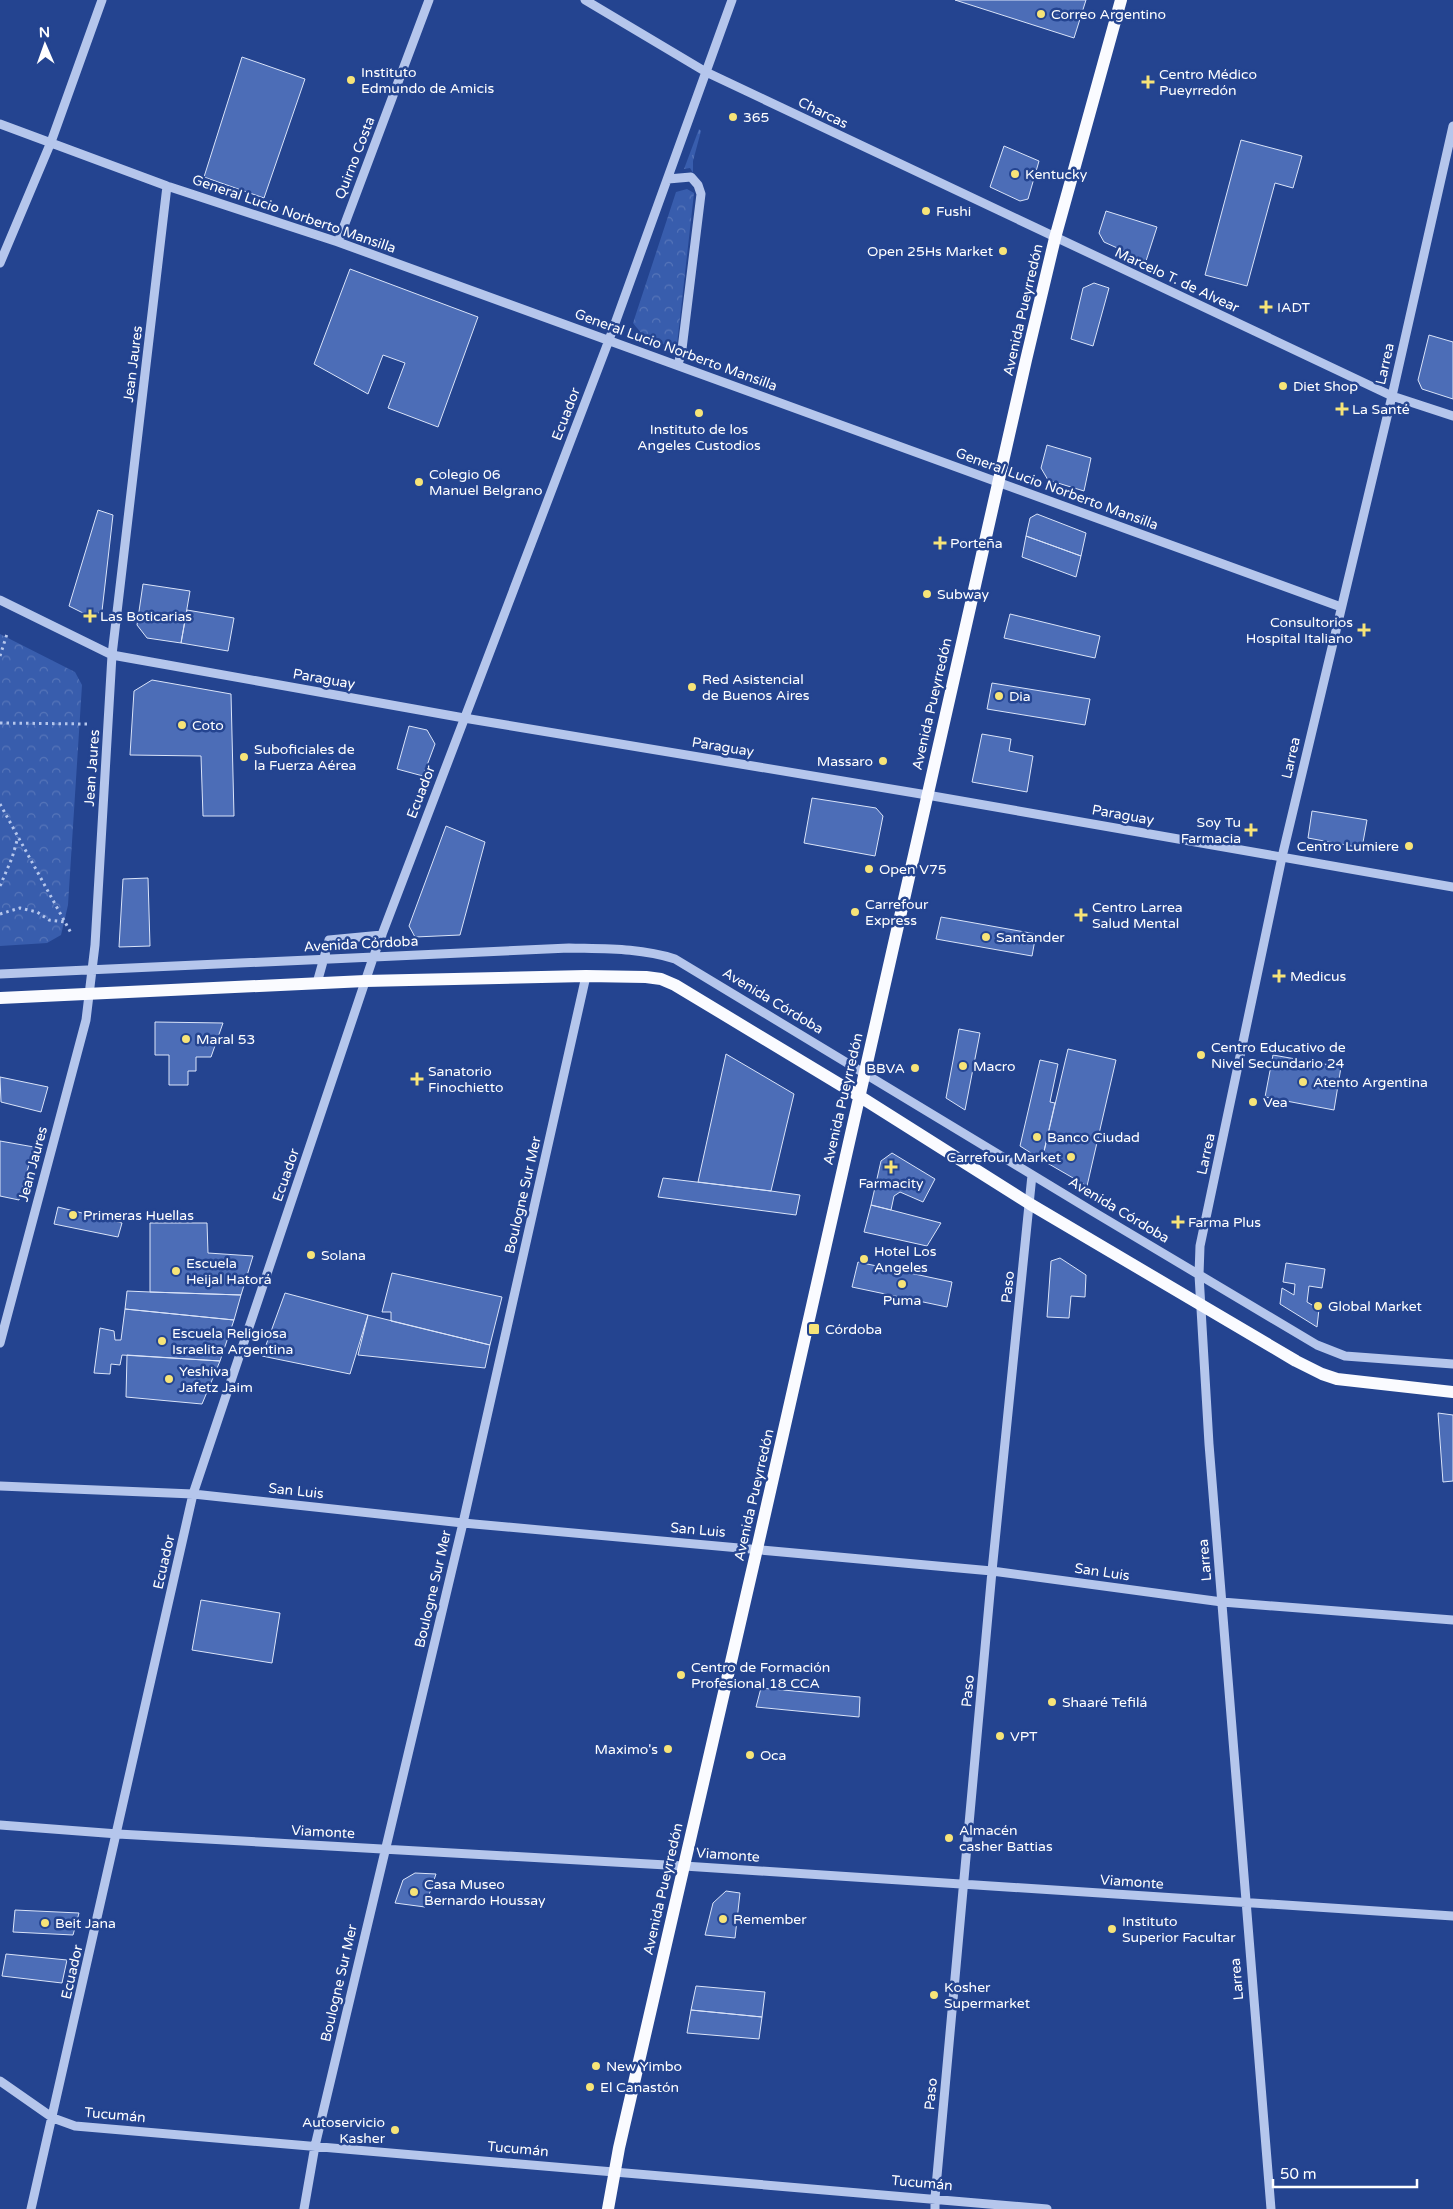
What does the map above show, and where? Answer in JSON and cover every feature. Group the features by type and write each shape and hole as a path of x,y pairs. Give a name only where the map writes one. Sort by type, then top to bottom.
{"main road":[{"name":"Avenida Pueyrredón","path":"608,2209 614,2171 757,1549 998,482 1055,238 1121,0"},
{"path":"0,998 365,981 586,976 661,979 675,985 859,1096 1030,1204 1296,1361 1322,1374 1351,1381 1453,1392"}],"street":[{"path":"0,263 51,142 102,0"},
{"name":"Quirno Costa","path":"338,242 429,0"},
{"name":"Charcas","path":"585,0 706,72 1055,238"},
{"name":"Ecuador","path":"31,2209 194,1494 373,958 609,340 732,0"},
{"name":"General Lucio Norberto Mansilla","path":"0,124 167,186 338,242 1341,607"},
{"name":"Larrea","path":"1271,2209 1245,1903 1200,1305 1200,1246 1282,858 1392,396 1453,126"},
{"path":"668,179 691,177 698,185 701,194 682,350 678,365"},
{"name":"Jean Jaures","path":"0,1343 86,1020 90,993 112,655 167,186"},
{"name":"Marcelo T. de Alvear","path":"1055,238 1392,396 1453,416"},
{"name":"Paraguay","path":"0,600 112,655 464,718 927,795 1453,887"},
{"path":"317,983 330,940 382,935"},
{"name":"Avenida Córdoba","path":"0,974 323,961 570,948 633,949 654,952 675,959 1199,1276 1333,1352 1345,1356 1453,1364"},
{"name":"Boulogne Sur Mer","path":"304,2209 315,2146 463,1523 586,976"},
{"name":"Paso","path":"935,2209 992,1571 1032,1175"},
{"name":"San Luis","path":"0,1486 194,1494 463,1523 992,1571 1222,1602 1453,1620"},
{"name":"Viamonte","path":"0,1825 118,1834 684,1866 1453,1916"},
{"name":"Tucumán","path":"0,2081 53,2118 75,2126 1047,2209"}],"path":[{"path":"0,656 7,634"},
{"path":"0,723 87,724"},
{"path":"0,804 71,933"},
{"path":"0,886 12,858 18,837"},
{"path":"0,914 20,908 37,912 49,920 65,922"}],"green space":[{"path":"699,129 701,131 693,161 693,173 690,168 684,169"},
{"path":"687,189 694,193 677,345 656,343 642,334 633,323 676,192"},
{"path":"0,634 75,672 82,685 68,905 61,935 47,943 0,946"}],"building":[{"name":"Correo Argentino","path":"955,0 1086,0 1074,38"},
{"path":"242,57 305,79 264,198 204,177"},
{"path":"1241,140 1302,156 1293,188 1275,183 1247,286 1205,275"},
{"name":"Kentucky","path":"1004,146 1039,161 1028,199 1020,201 990,187"},
{"path":"1106,211 1157,227 1146,261 1104,242 1099,233"},
{"path":"350,269 478,317 438,427 388,408 405,363 383,355 368,394 314,364"},
{"path":"1094,283 1109,288 1093,346 1071,339 1083,288"},
{"path":"1429,335 1453,342 1453,399 1422,389 1418,380"},
{"path":"1047,445 1091,458 1084,491 1048,480 1041,468"},
{"path":"98,510 113,515 102,611 91,617 69,606"},
{"path":"1037,514 1086,533 1081,556 1026,536 1030,518"},
{"path":"1026,536 1081,556 1076,577 1022,557"},
{"path":"143,584 190,591 181,643 147,638 137,625"},
{"path":"187,610 234,618 228,651 181,643"},
{"path":"1010,614 1100,636 1095,658 1004,638"},
{"name":"Coto","path":"152,680 231,694 234,816 203,816 201,756 130,755 134,691"},
{"path":"992,683 1090,699 1085,725 987,709"},
{"path":"409,726 427,730 435,744 423,776 397,769"},
{"path":"982,734 1011,739 1009,751 1033,756 1027,792 972,782"},
{"path":"812,798 876,808 883,816 875,856 804,843"},
{"path":"1312,811 1367,820 1362,848 1308,838"},
{"path":"446,826 485,842 460,935 415,937 409,926"},
{"path":"148,878 150,946 119,947 123,879"},
{"name":"Santander","path":"941,917 1036,934 1032,956 936,939"},
{"name":"Maral 53","path":"155,1022 223,1023 211,1057 196,1057 196,1071 188,1071 188,1085 169,1085 169,1055 155,1055"},
{"name":"Macro","path":"959,1029 980,1033 965,1110 946,1098"},
{"path":"1068,1049 1116,1060 1087,1186 1042,1160"},
{"path":"726,1054 794,1094 771,1191 698,1182"},
{"name":"Atento Argentina","path":"1273,1055 1341,1067 1334,1110 1265,1097"},
{"path":"1040,1060 1058,1064 1050,1102 1055,1103 1042,1160 1020,1146"},
{"path":"0,1077 48,1087 41,1112 1,1102"},
{"path":"0,1141 34,1147 19,1200 0,1196"},
{"path":"892,1153 935,1179 923,1202 900,1192 894,1196 891,1210 871,1205 881,1161"},
{"path":"663,1178 800,1195 796,1215 658,1197"},
{"path":"871,1205 941,1223 927,1246 864,1232"},
{"name":"Primeras Huellas","path":"58,1207 122,1223 118,1237 54,1224"},
{"name":"Escuela Heijal Hatorá","path":"150,1223 207,1223 208,1253 253,1256 241,1295 150,1292"},
{"path":"1060,1258 1086,1275 1085,1297 1071,1296 1069,1318 1047,1317 1051,1261"},
{"name":"Puma","path":"858,1262 952,1282 947,1307 852,1287"},
{"path":"1286,1263 1325,1269 1322,1288 1309,1286 1307,1302 1319,1309 1317,1327 1280,1304 1282,1288 1294,1295 1295,1284 1283,1282"},
{"path":"392,1273 502,1297 490,1345 391,1321 391,1312 382,1312"},
{"path":"127,1291 241,1295 234,1320 125,1309"},
{"path":"285,1293 368,1315 350,1374 262,1356"},
{"name":"Escuela Religiosa Israelita Argentina","path":"125,1309 234,1320 220,1361 122,1355 120,1365 111,1364 110,1374 94,1373 100,1328 114,1331 115,1340 121,1340"},
{"path":"368,1315 490,1345 485,1368 358,1355"},
{"name":"Yeshiva Jafetz Jaim","path":"127,1355 220,1361 202,1404 126,1397"},
{"path":"1438,1413 1453,1415 1453,1481 1443,1482"},
{"path":"201,1600 280,1613 272,1663 192,1650"},
{"path":"761,1688 860,1697 859,1717 756,1707"},
{"name":"Casa Museo Bernardo Houssay","path":"415,1873 436,1874 425,1907 395,1903 403,1880"},
{"name":"Remember","path":"726,1891 740,1893 735,1938 705,1935 713,1903"},
{"name":"Beit Jana","path":"15,1910 79,1913 73,1935 13,1932"},
{"path":"6,1954 67,1960 62,1983 2,1976"},
{"path":"696,1986 765,1992 762,2017 691,2010"},
{"path":"691,2010 762,2017 759,2039 687,2033"}],"place":[{"name":"Correo Argentino","path":"1041,14"},
{"name":"Instituto Edmundo de Amicis","path":"351,80"},
{"name":"Centro Médico Pueyrredón","path":"1148,82"},
{"name":"365","path":"733,117"},
{"name":"Kentucky","path":"1015,174"},
{"name":"Fushi","path":"926,211"},
{"name":"Open 25Hs Market","path":"1003,251"},
{"name":"IADT","path":"1266,307"},
{"name":"Diet Shop","path":"1283,386"},
{"name":"La Santé","path":"1342,409"},
{"name":"Instituto de los Angeles Custodios","path":"699,413"},
{"name":"Colegio 06 Manuel Belgrano","path":"419,482"},
{"name":"Porteña","path":"940,543"},
{"name":"Subway","path":"927,594"},
{"name":"Las Boticarias","path":"90,616"},
{"name":"Consultorios Hospital Italiano","path":"1364,630"},
{"name":"Red Asistencial de Buenos Aires","path":"692,687"},
{"name":"Dia","path":"999,696"},
{"name":"Coto","path":"182,725"},
{"name":"Suboficiales de la Fuerza Aérea","path":"244,757"},
{"name":"Massaro","path":"883,761"},
{"name":"Soy Tu Farmacia","path":"1251,830"},
{"name":"Centro Lumiere","path":"1409,846"},
{"name":"Open V75","path":"869,869"},
{"name":"Carrefour Express","path":"855,912"},
{"name":"Centro Larrea Salud Mental","path":"1081,915"},
{"name":"Santander","path":"986,937"},
{"name":"Medicus","path":"1279,976"},
{"name":"Maral 53","path":"186,1039"},
{"name":"Centro Educativo de Nivel Secundario 24","path":"1201,1055"},
{"name":"Macro","path":"963,1066"},
{"name":"BBVA","path":"915,1068"},
{"name":"Sanatorio Finochietto","path":"417,1079"},
{"name":"Atento Argentina","path":"1303,1082"},
{"name":"Vea","path":"1253,1102"},
{"name":"Banco Ciudad","path":"1037,1137"},
{"name":"Carrefour Market","path":"1071,1157"},
{"name":"Farmacity","path":"891,1167"},
{"name":"Primeras Huellas","path":"73,1215"},
{"name":"Farma Plus","path":"1178,1222"},
{"name":"Solana","path":"311,1255"},
{"name":"Hotel Los Angeles","path":"864,1259"},
{"name":"Escuela Heijal Hatorá","path":"176,1271"},
{"name":"Puma","path":"902,1284"},
{"name":"Global Market","path":"1318,1306"},
{"name":"Córdoba","path":"814,1329"},
{"name":"Escuela Religiosa Israelita Argentina","path":"162,1341"},
{"name":"Yeshiva Jafetz Jaim","path":"169,1379"},
{"name":"Centro de Formación Profesional 18 CCA","path":"681,1675"},
{"name":"Shaaré Tefilá","path":"1052,1702"},
{"name":"VPT","path":"1000,1736"},
{"name":"Maximo's","path":"668,1749"},
{"name":"Oca","path":"750,1755"},
{"name":"Almacén casher Battias","path":"949,1838"},
{"name":"Casa Museo Bernardo Houssay","path":"414,1892"},
{"name":"Remember","path":"723,1919"},
{"name":"Beit Jana","path":"45,1923"},
{"name":"Instituto Superior Facultar","path":"1112,1929"},
{"name":"Kosher Supermarket","path":"934,1995"},
{"name":"New Yimbo","path":"596,2066"},
{"name":"El Canastón","path":"590,2087"},
{"name":"Autoservicio Kasher","path":"395,2130"}]}
